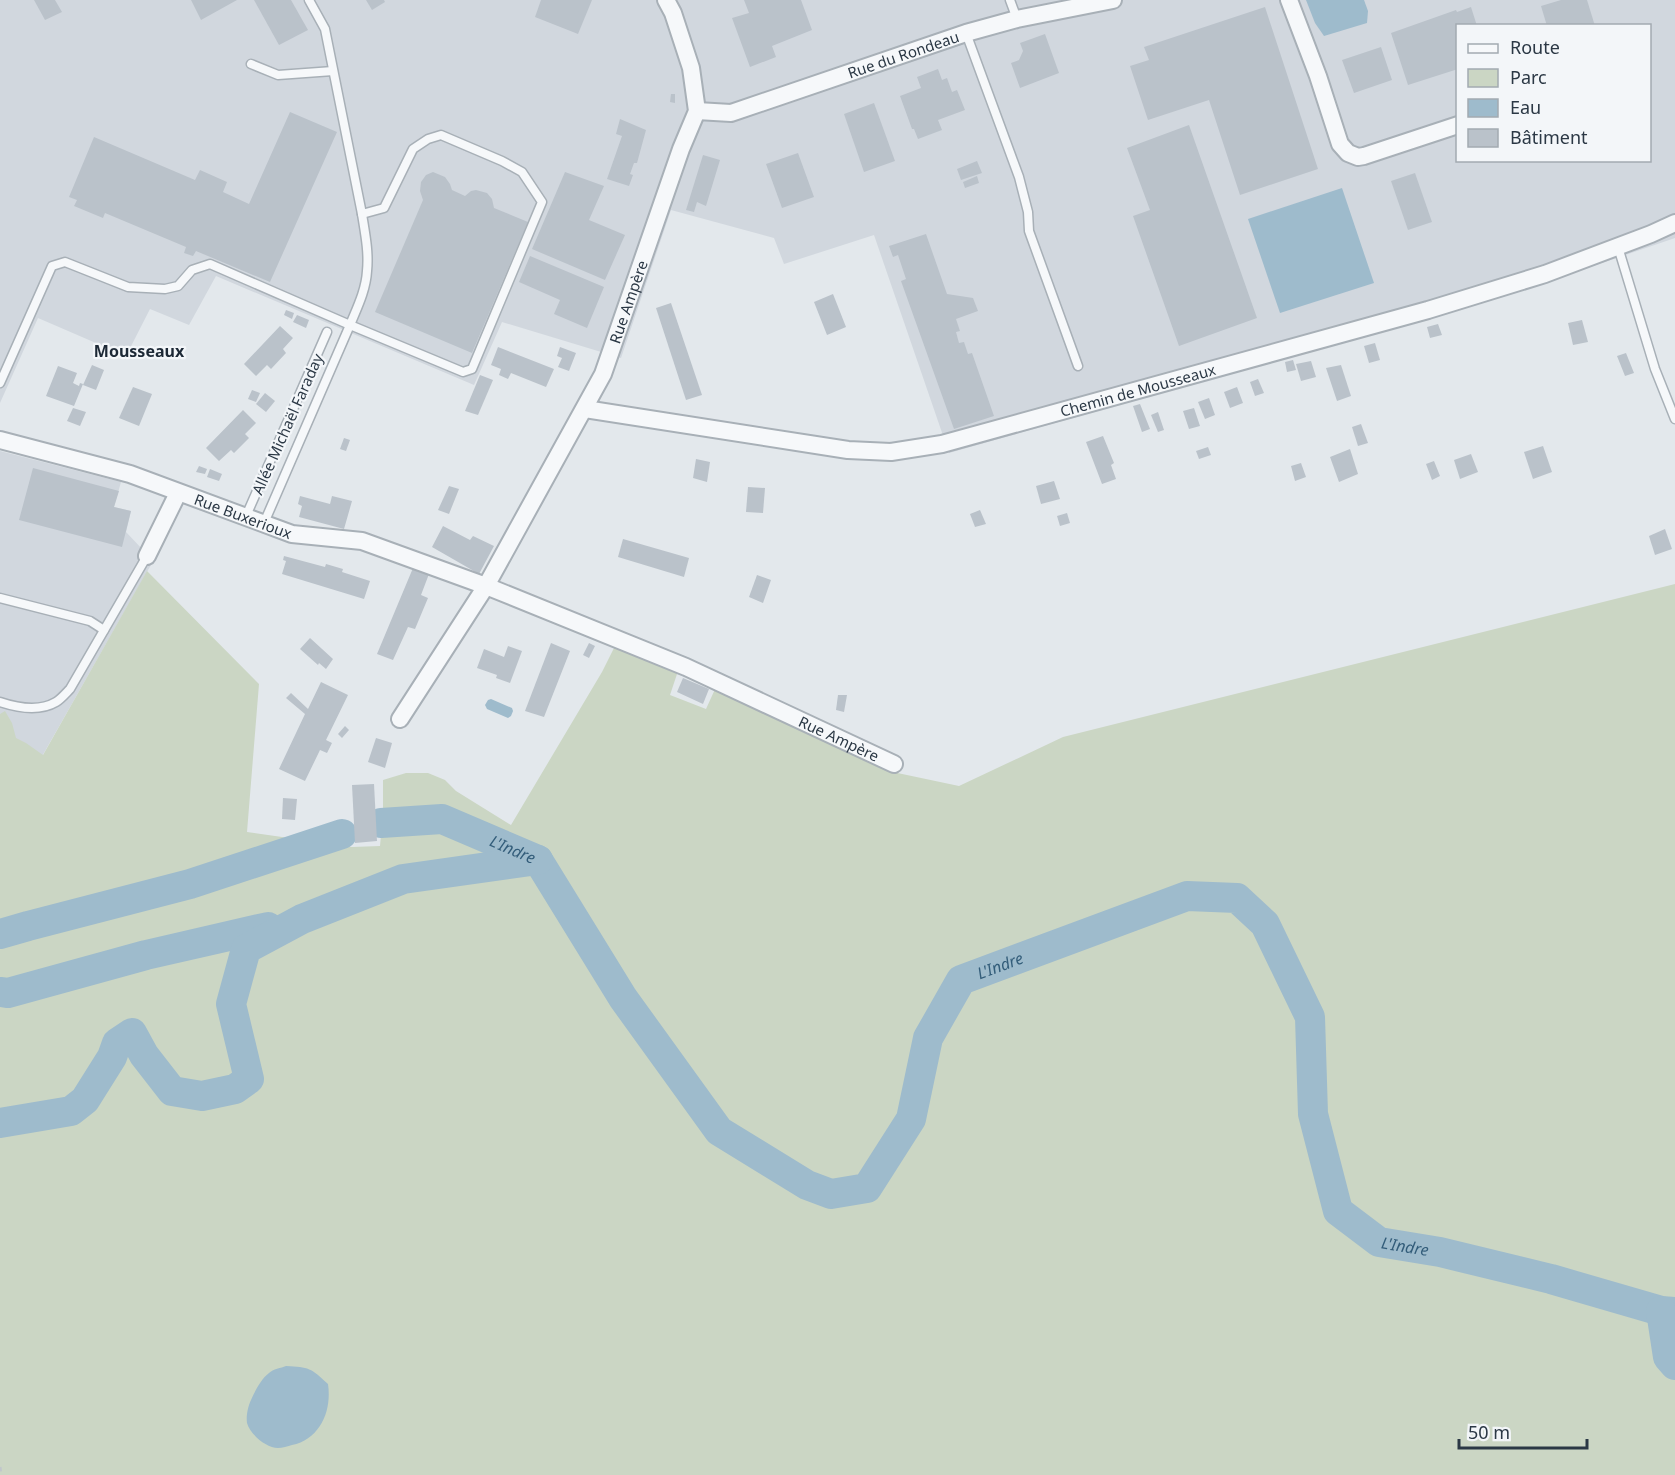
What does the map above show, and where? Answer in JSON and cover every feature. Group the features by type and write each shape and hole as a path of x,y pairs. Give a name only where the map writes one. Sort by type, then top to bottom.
{"street":[{"path":"666,0 673,13 691,68 697,111"},
{"name":"Rue du Rondeau","path":"697,111 731,113 966,33 1017,19 1113,0"},
{"path":"1289,0 1340,144 1348,153 1358,157 1364,156 1456,126"},
{"name":"Rue Ampère","path":"400,718 486,586 603,374 681,149 697,111"},
{"name":"Chemin de Mousseaux","path":"585,409 848,450 891,452 942,444 1428,310 1545,274 1651,234 1675,222"},
{"name":"Rue Buxerioux","path":"0,440 130,474 292,534 362,542 486,586"},
{"path":"147,556 178,493"},
{"name":"Rue Ampère","path":"486,586 686,667 894,764"}],"lane":[{"path":"264,523 350,325 363,293 368,273 367,244 362,214 325,29 309,0"},
{"path":"1010,0 1017,19"},
{"path":"966,33 1019,177 1029,212 1029,231 1078,366"},
{"path":"250,64 278,75 333,71"},
{"path":"0,383 52,266 65,262 128,287 165,289 178,286 192,270 210,264 463,372 472,369 542,202 522,172 441,135 428,139 413,149 384,208 362,214"},
{"path":"1618,247 1655,369 1675,419"},
{"name":"Allée Michaël Faraday","path":"246,516 327,332"},
{"path":"0,702 37,709 57,702 70,689 147,556"},
{"path":"0,598 90,621 105,630"}],"path":[{"path":"0,1467 1,1475"}],"shaded area":[{"path":"0,0 1675,0 1675,238 1517,292 949,453 874,235 784,264 774,238 671,210 621,358 502,322 474,385 216,276 189,325 150,309 126,356 38,318 0,403"},
{"path":"0,451 121,482 114,507 131,511 126,532 142,549 156,556 0,830"}],"green space":[{"path":"147,571 259,684 247,832 352,847 380,846 383,780 406,773 428,773 445,780 456,791 511,825 602,672 616,644 678,671 670,695 706,709 716,687 888,771 959,786 1063,737 1675,584 1675,1475 0,1475 0,714 5,711 12,723 16,738 43,755"}],"water":[{"path":"1306,0 1364,0 1368,11 1367,23 1324,36 1315,23"},
{"path":"1342,188 1374,283 1280,313 1248,219"},
{"path":"491,699 512,708 511,716 508,718 487,709 485,705"},
{"path":"286,1366 309,1369 328,1384 329,1394 326,1414 317,1430 302,1442 278,1448 269,1446 255,1436 247,1423 247,1414 249,1405 263,1378 273,1370"}],"building":[{"path":"34,0 55,0 62,12 45,20"},
{"path":"191,0 237,0 201,20"},
{"path":"254,0 291,0 308,30 279,45"},
{"path":"366,0 384,0 385,2 372,10"},
{"path":"541,0 592,0 578,34 535,17"},
{"path":"744,0 801,0 812,30 772,46 776,57 750,67 732,18 749,13"},
{"path":"1561,0 1587,0 1594,24 1546,24 1541,6"},
{"path":"1265,7 1318,169 1240,195 1209,100 1148,120 1130,66 1149,60 1144,47"},
{"path":"1471,7 1476,24 1456,24 1456,70 1408,85 1391,33 1456,10 1457,12"},
{"path":"1045,34 1059,73 1020,88 1011,63 1019,60 1023,51 1020,43"},
{"path":"1381,47 1392,80 1354,93 1342,60"},
{"path":"938,69 942,80 947,78 952,92 957,90 965,110 938,120 942,130 918,139 900,96 921,88 917,77"},
{"path":"671,94 675,94 675,103 670,102"},
{"path":"874,103 895,161 864,172 844,114"},
{"path":"290,112 337,132 270,282 196,251 193,256 184,253 186,247 105,213 103,218 74,206 77,200 69,197 94,137 195,180 200,170 227,182 223,192 249,204"},
{"path":"620,119 646,130 637,163 634,163 630,174 633,175 629,186 607,179 622,136 616,134"},
{"path":"1189,125 1257,318 1179,346 1133,216 1150,210 1127,148"},
{"path":"798,153 814,197 782,208 766,164"},
{"path":"703,155 720,160 706,206 697,202 694,212 686,210"},
{"path":"977,161 982,173 961,180 957,169"},
{"path":"433,172 445,177 452,190 465,196 476,190 487,193 492,199 494,208 528,222 472,353 375,312 423,200 420,191 421,182 426,175"},
{"path":"565,172 604,186 589,220 625,235 605,280 532,249"},
{"path":"1415,173 1432,222 1408,230 1391,181"},
{"path":"977,176 979,183 965,188 963,182"},
{"path":"926,234 947,294 973,298 978,311 956,319 960,331 956,332 959,343 964,342 968,354 972,353 994,416 954,429 901,281 906,279 898,255 893,257 889,246"},
{"path":"530,256 604,287 587,328 554,314 560,300 519,282"},
{"path":"833,294 846,327 827,335 814,302"},
{"path":"671,303 702,395 686,400 656,308"},
{"path":"286,310 294,313 292,319 284,315"},
{"path":"297,315 309,320 306,328 293,322"},
{"path":"1582,320 1588,342 1573,345 1568,323"},
{"path":"1438,324 1442,335 1430,338 1427,327"},
{"path":"280,326 293,338 283,349 286,353 271,369 267,365 256,376 244,364"},
{"path":"1375,343 1380,360 1369,363 1364,346"},
{"path":"498,347 554,369 546,387 511,373 508,379 499,375 501,369 491,365"},
{"path":"560,347 576,353 569,371 558,367 562,358 557,356"},
{"path":"1626,353 1634,373 1625,376 1617,356"},
{"path":"1293,360 1296,370 1287,372 1285,362"},
{"path":"1311,361 1316,377 1301,381 1296,364"},
{"path":"92,365 104,370 96,390 83,385"},
{"path":"1341,365 1351,396 1337,401 1326,368"},
{"path":"58,366 77,373 73,383 79,386 80,383 83,384 74,406 46,396"},
{"path":"480,375 493,380 478,415 465,411"},
{"path":"1258,379 1264,393 1255,396 1250,382"},
{"path":"133,387 152,394 139,426 119,418"},
{"path":"1237,387 1243,403 1230,408 1224,392"},
{"path":"252,390 260,393 256,402 248,399"},
{"path":"265,393 275,401 266,412 256,404"},
{"path":"1209,398 1215,415 1205,419 1198,402"},
{"path":"1140,404 1150,429 1142,432 1133,406"},
{"path":"73,408 86,412 80,426 67,421"},
{"path":"1194,408 1200,426 1189,429 1183,411"},
{"path":"243,410 256,423 245,434 249,438 234,453 231,450 219,461 206,448"},
{"path":"1158,412 1164,430 1158,432 1151,415"},
{"path":"1361,424 1368,443 1358,446 1352,427"},
{"path":"1103,436 1114,463 1111,465 1116,479 1102,484 1086,442"},
{"path":"344,438 350,440 346,451 340,449"},
{"path":"1543,446 1552,472 1533,479 1524,452"},
{"path":"1208,447 1211,455 1199,459 1196,451"},
{"path":"1350,449 1358,474 1339,482 1330,457"},
{"path":"1471,454 1478,472 1460,479 1454,460"},
{"path":"696,459 710,462 707,482 693,478"},
{"path":"1434,461 1440,476 1432,480 1426,464"},
{"path":"1301,463 1306,477 1295,481 1291,466"},
{"path":"199,466 207,469 205,474 196,472"},
{"path":"33,468 119,491 114,507 131,511 122,547 19,520"},
{"path":"210,469 222,474 219,481 207,477"},
{"path":"1054,481 1060,499 1041,504 1036,486"},
{"path":"449,486 459,489 449,514 438,510"},
{"path":"748,487 765,488 763,513 746,512"},
{"path":"300,496 330,504 332,496 352,501 344,529 299,517 302,506 298,504"},
{"path":"980,510 986,524 975,527 970,514"},
{"path":"1067,513 1070,523 1060,526 1057,516"},
{"path":"443,526 470,540 473,536 494,546 479,574 432,547"},
{"path":"1665,529 1672,549 1655,555 1649,536"},
{"path":"623,539 689,558 684,577 618,557"},
{"path":"284,556 325,567 326,564 370,581 364,599 282,574 286,561 283,560"},
{"path":"413,568 429,574 421,595 428,598 415,629 408,627 393,660 377,654"},
{"path":"757,575 771,580 763,603 749,597"},
{"path":"310,638 333,659 326,669 300,649"},
{"path":"551,643 570,651 544,717 525,711"},
{"path":"589,643 595,646 589,658 583,655"},
{"path":"508,646 522,651 510,683 496,678 497,675 477,668 484,649 504,657"},
{"path":"683,678 709,689 703,704 677,692"},
{"path":"321,682 348,695 326,740 332,743 327,753 320,750 305,781 279,769 305,714 286,698 291,693 308,709"},
{"path":"838,695 847,695 844,712 836,710"},
{"path":"345,726 349,730 342,738 338,734"},
{"path":"376,738 392,743 385,768 368,762"},
{"path":"374,784 377,841 355,843 352,785"},
{"path":"283,798 297,799 295,820 282,819"}],"waterway":[{"name":"L'Indre","path":"381,823 442,819 538,860 623,998 719,1131 807,1185 831,1194 867,1188 911,1119 928,1038 961,980 1187,896 1237,898 1265,924 1310,1017 1313,1114 1338,1211 1379,1242 1440,1252 1551,1279 1661,1311 1675,1312"},
{"name":"L'Indre","path":"0,934 190,884 342,834"},
{"path":"0,1123 71,1111 85,1100 112,1057 117,1043 132,1033 144,1055 172,1091 202,1096 235,1089 249,1079 231,1004 246,949 302,919 403,879 538,860"},
{"path":"0,992 8,993 146,955 268,927"},
{"name":"L'Indre","path":"1661,1311 1668,1357 1675,1365"}],"district":[{"name":"Mousseaux","path":"139,351"}]}
